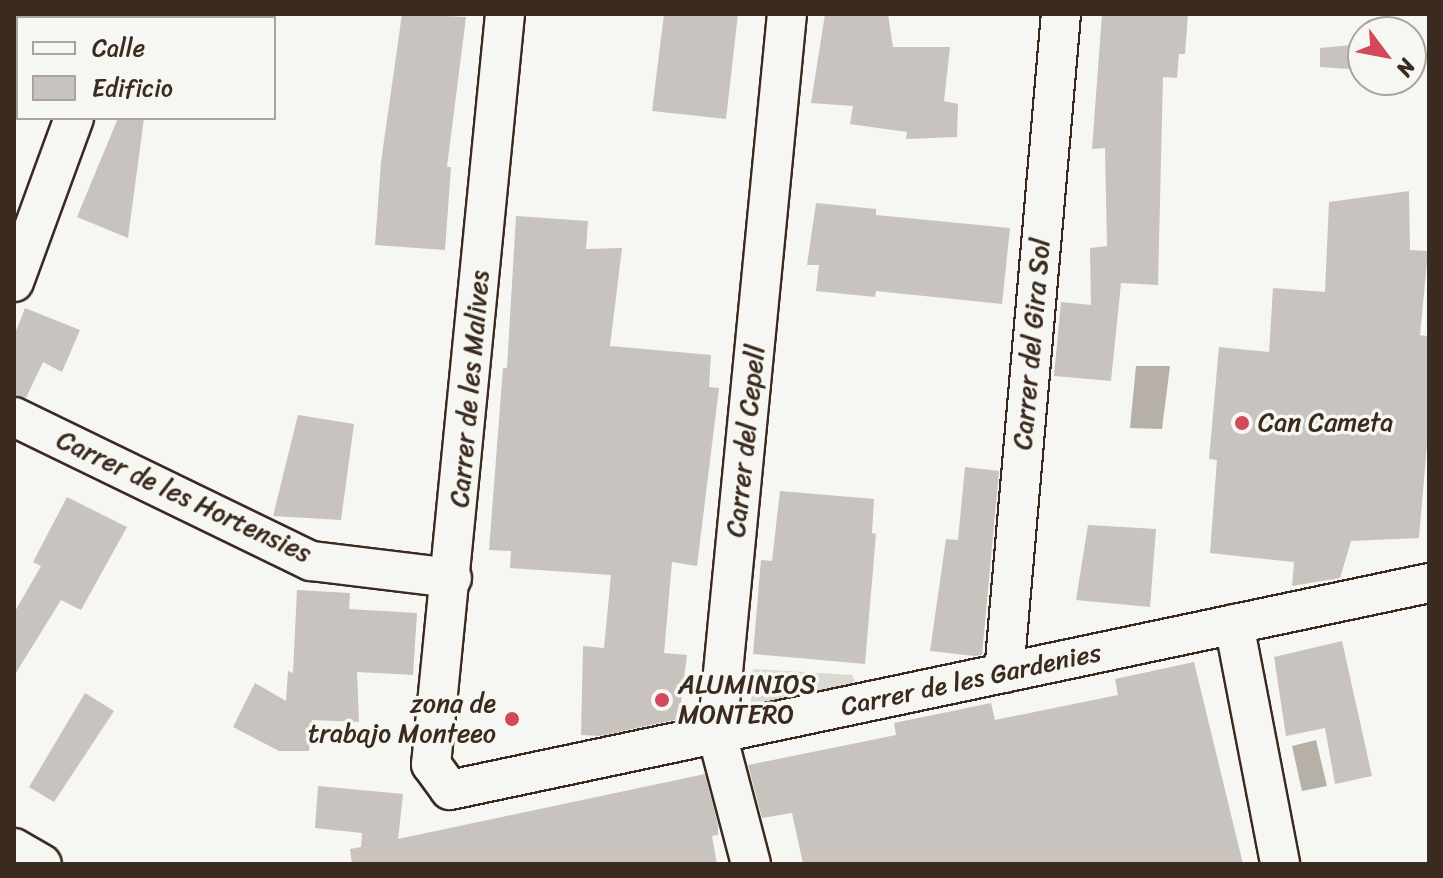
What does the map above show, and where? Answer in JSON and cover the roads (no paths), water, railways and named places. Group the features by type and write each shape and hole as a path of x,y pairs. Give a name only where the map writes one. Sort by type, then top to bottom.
{"street":[{"name":"Carrer de les Malives","path":"431,764 452,578 505,14"},
{"name":"Carrer del Cepell","path":"751,864 717,734 787,14"},
{"name":"Carrer del Gira Sol","path":"1004,673 1061,14"},
{"path":"14,282 73,120"},
{"name":"Carrer de les Hortensies","path":"14,417 311,561 452,578"},
{"name":"Carrer de les Gardenies","path":"431,764 450,790 1429,583"},
{"path":"1234,624 1280,864"},
{"path":"14,848 42,864"}],"place":[{"name":"Can Cameta","path":"1242,423"},
{"name":"ALUMINIOS MONTERO","path":"662,700"},
{"name":"zona de trabajo Monteeo","path":"512,719"}]}
